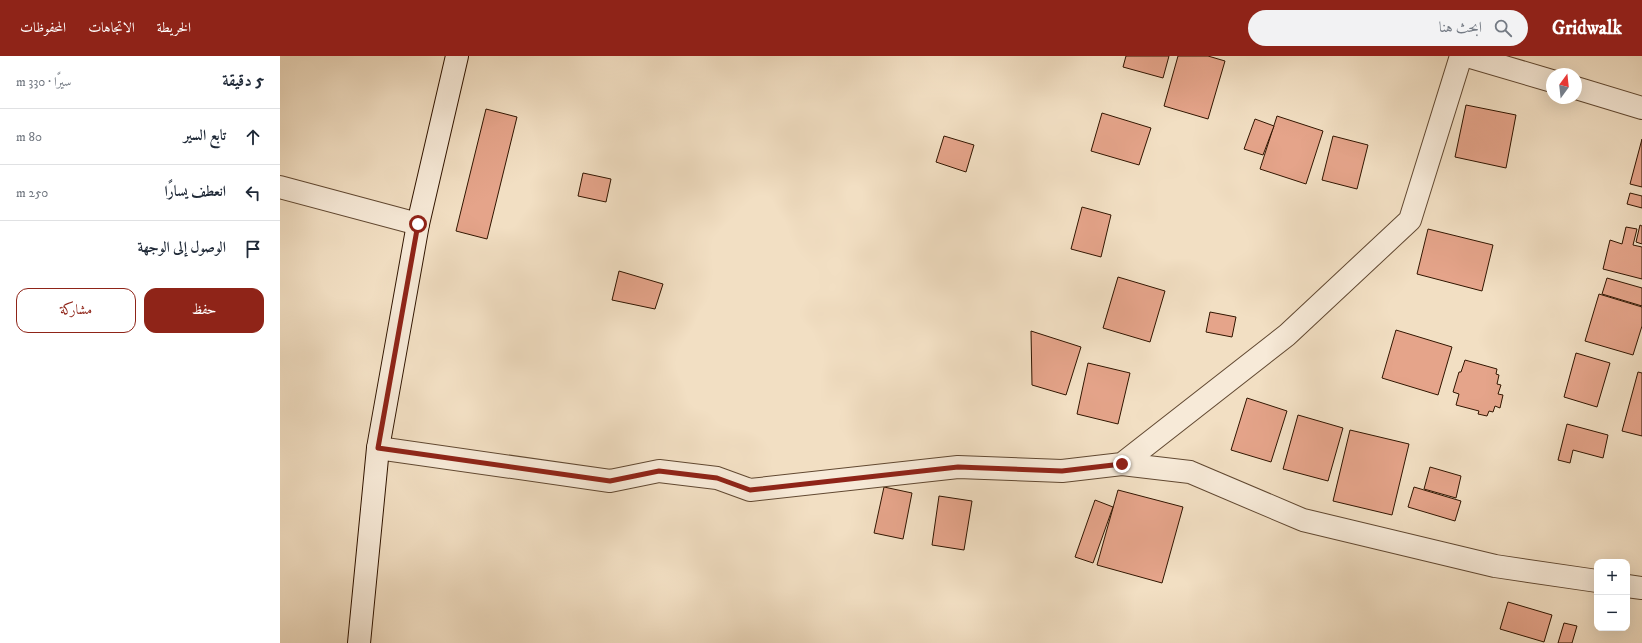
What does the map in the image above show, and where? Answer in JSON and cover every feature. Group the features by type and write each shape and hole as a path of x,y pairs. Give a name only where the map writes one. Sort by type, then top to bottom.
{"street":[{"path":"358,643 378,448 418,224 457,56"},
{"path":"1122,464 1287,335 1410,220 1461,56"},
{"path":"1467,56 1546,79"},
{"path":"1582,90 1642,108"},
{"path":"280,187 418,224"},
{"path":"378,448 610,481 659,471 717,478 750,490 958,467 1062,471 1122,464 1190,472 1311,522 1495,566 1594,581"},
{"path":"1630,586 1642,588"}],"building":[{"path":"1126,56 1169,56 1163,78 1123,67"},
{"path":"1178,56 1208,56 1225,61 1208,119 1164,106"},
{"path":"1466,105 1516,115 1506,168 1455,157"},
{"path":"486,109 517,117 487,239 456,231"},
{"path":"1102,113 1151,128 1139,165 1091,151"},
{"path":"1277,116 1323,131 1306,184 1260,169"},
{"path":"1255,119 1274,126 1263,155 1244,149"},
{"path":"944,136 974,145 966,172 936,162"},
{"path":"1333,136 1368,145 1357,189 1322,180"},
{"path":"1642,139 1642,187 1630,184"},
{"path":"583,173 611,179 606,202 578,196"},
{"path":"1630,193 1642,196 1642,208 1627,204"},
{"path":"1082,207 1111,215 1101,257 1071,249"},
{"path":"1640,225 1642,226 1642,244 1636,242"},
{"path":"1626,227 1637,229 1633,245 1642,247 1642,279 1603,269 1610,240 1622,244"},
{"path":"1428,229 1493,245 1482,291 1417,274"},
{"path":"619,271 663,284 655,309 612,300"},
{"path":"1118,277 1165,291 1150,342 1103,328"},
{"path":"1607,278 1642,288 1642,306 1602,294"},
{"path":"1599,294 1642,307 1642,326 1633,355 1585,341"},
{"path":"1210,312 1236,317 1232,337 1206,332"},
{"path":"1396,330 1452,347 1438,395 1382,378"},
{"path":"1031,331 1081,347 1066,395 1032,385"},
{"path":"1576,353 1610,363 1597,407 1564,397"},
{"path":"1465,360 1497,369 1496,374 1499,375 1497,384 1501,385 1498,394 1503,395 1500,408 1495,406 1493,412 1489,411 1487,416 1478,414 1479,411 1456,405 1459,394 1453,392 1459,372 1461,372"},
{"path":"1088,363 1130,373 1118,424 1077,414"},
{"path":"1638,372 1642,373 1642,436 1622,431"},
{"path":"1247,398 1287,411 1271,462 1231,450"},
{"path":"1298,415 1343,428 1328,481 1283,469"},
{"path":"1567,424 1608,435 1603,458 1573,450 1570,463 1558,460"},
{"path":"1350,430 1409,444 1392,515 1333,501"},
{"path":"1430,467 1461,476 1456,498 1424,489"},
{"path":"884,487 912,493 903,539 874,533"},
{"path":"1414,487 1461,501 1455,521 1408,507"},
{"path":"1118,490 1183,507 1162,583 1097,565"},
{"path":"939,496 972,501 964,550 932,545"},
{"path":"1095,500 1113,507 1093,563 1075,557"},
{"path":"1508,602 1552,615 1544,642 1500,629"},
{"path":"1564,623 1577,626 1572,643 1558,643"}],"route":[{"path":"418,224 378,448 610,481 659,471 717,478 750,490 820,481 958,467 1062,471 1122,464"}]}
